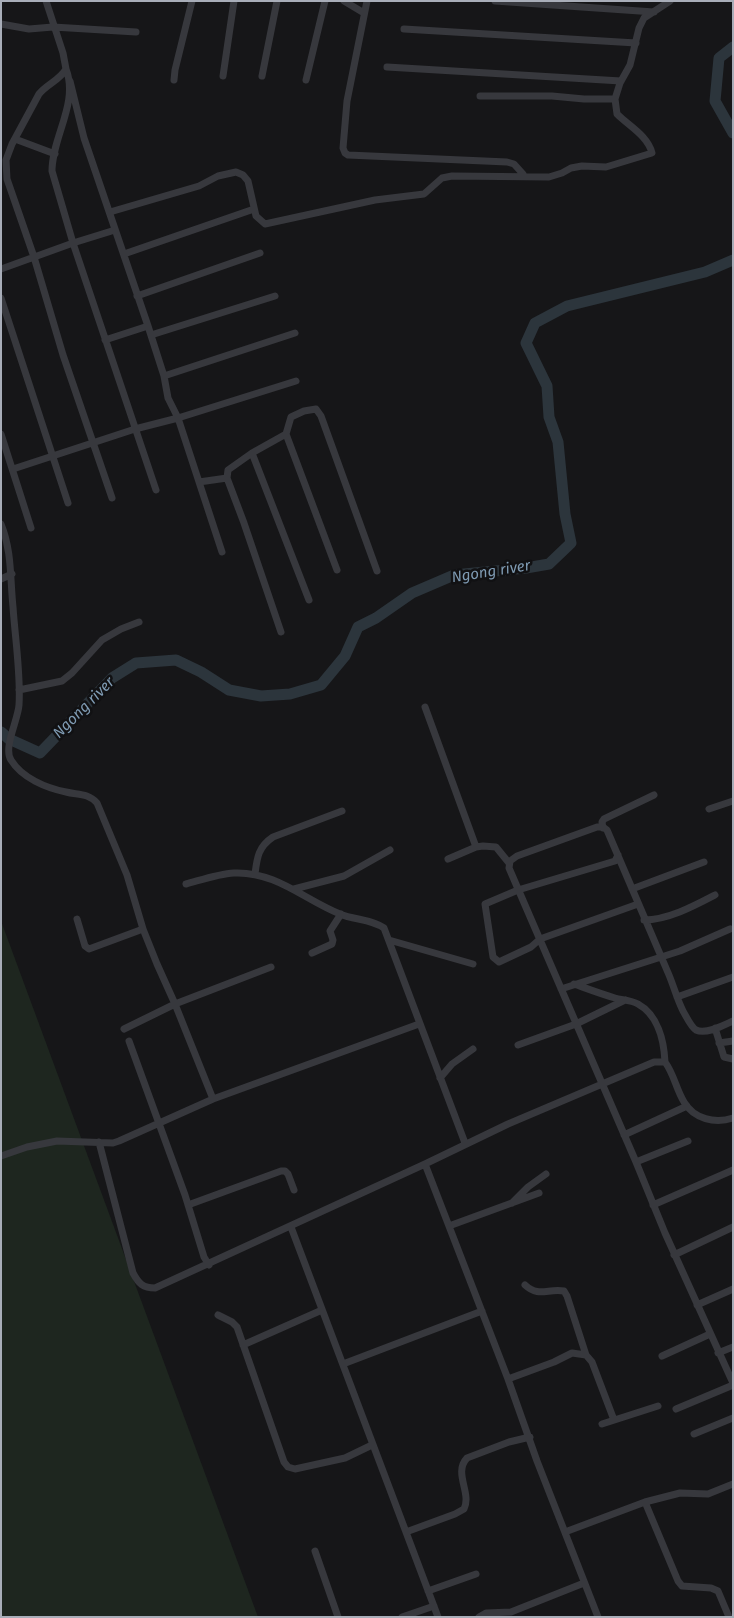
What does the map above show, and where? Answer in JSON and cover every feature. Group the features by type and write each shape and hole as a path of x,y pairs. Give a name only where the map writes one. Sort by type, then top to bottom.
{"street":[{"path":"46,1 63,53 84,138 151,335 164,376 168,398 178,418 222,552"},
{"path":"174,80 192,1"},
{"path":"223,76 234,1"},
{"path":"262,76 277,1"},
{"path":"306,80 323,15 324,1"},
{"path":"344,1 364,12"},
{"path":"367,1 347,101 342,148 345,152 348,155 506,162 514,164 523,174"},
{"path":"495,1 654,12"},
{"path":"110,212 199,186 218,176 236,172 243,175 248,181 254,209 258,219 265,224 375,200 424,194 442,178 452,176 549,178 571,168 582,166 606,167 652,153 649,144 644,138 617,114 615,99 630,65 639,28 644,18 670,1"},
{"path":"1,24 29,29 53,27 136,32"},
{"path":"404,29 636,43"},
{"path":"387,67 622,82"},
{"path":"66,69 60,77 39,94 6,160 7,179 34,256 63,355 112,498"},
{"path":"70,81 63,126 52,171 73,243 156,490"},
{"path":"480,96 552,96 615,99"},
{"path":"15,139 55,154"},
{"path":"124,254 254,209"},
{"path":"1,269 34,256 115,230"},
{"path":"137,296 260,253"},
{"path":"151,335 275,296"},
{"path":"1,298 68,503"},
{"path":"105,340 148,326"},
{"path":"164,376 295,333"},
{"path":"13,469 92,442 178,418 296,381"},
{"path":"337,570 286,434 291,418 311,409 319,411 377,571"},
{"path":"1,434 31,528"},
{"path":"281,632 227,478 228,470 252,453 286,434"},
{"path":"252,453 310,600"},
{"path":"200,482 227,478"},
{"path":"1,524 12,574 12,603 20,702 16,724 8,748 9,757 21,771 36,782 54,789 84,795 92,798 97,803 127,875 143,929 213,1099"},
{"path":"1,579 12,574"},
{"path":"19,690 62,681 72,673 102,640 121,629 139,622"},
{"path":"425,707 476,847"},
{"path":"654,795 604,819 602,822 604,828 607,830 618,855 683,1011 695,1029 699,1031 715,1028 733,1021"},
{"path":"709,809 733,801"},
{"path":"255,874 257,856 268,840 342,811"},
{"path":"509,863 517,856 565,838 597,827 604,828"},
{"path":"448,859 483,846 496,848 509,863 509,868 518,890 636,1162 674,1255 733,1384 676,1409"},
{"path":"294,889 344,876 390,850"},
{"path":"618,855 615,860 518,890 485,904 493,957 499,962 531,946 540,939 638,904"},
{"path":"632,889 704,862"},
{"path":"186,884 234,873 255,874 294,889 341,914 380,925 384,928 419,1024 466,1143"},
{"path":"644,920 654,920 694,906 715,895"},
{"path":"312,953 332,944 333,940 330,931 341,914"},
{"path":"77,919 85,946 89,949 143,929"},
{"path":"561,989 680,951 730,929"},
{"path":"389,940 473,964"},
{"path":"124,1029 175,1004 271,967"},
{"path":"677,997 733,977"},
{"path":"574,984 639,1004 660,1031 663,1040 665,1062 673,1074 687,1106 708,1120 733,1118"},
{"path":"518,1045 576,1024 625,1000"},
{"path":"1,1156 42,1143 69,1140 113,1143 213,1099 419,1024"},
{"path":"715,1028 724,1057 733,1059"},
{"path":"129,1041 160,1123 204,1257 209,1265"},
{"path":"719,1044 733,1041"},
{"path":"440,1078 452,1064 473,1049"},
{"path":"99,1142 133,1273 138,1282 145,1288 155,1288 209,1265 508,1124 654,1062 665,1062"},
{"path":"624,1135 687,1106"},
{"path":"636,1162 688,1141"},
{"path":"425,1164 598,1617"},
{"path":"653,1205 733,1170"},
{"path":"188,1205 280,1171 285,1171 288,1174 294,1190"},
{"path":"512,1203 528,1187 546,1174"},
{"path":"448,1226 539,1193"},
{"path":"291,1226 438,1617"},
{"path":"674,1255 733,1227"},
{"path":"525,1285 539,1293 564,1291 586,1355 592,1362 614,1420"},
{"path":"697,1305 733,1289"},
{"path":"243,1345 322,1310"},
{"path":"343,1364 482,1311"},
{"path":"218,1315 232,1322 237,1327 288,1468 295,1469 345,1458 372,1445"},
{"path":"662,1356 710,1334"},
{"path":"718,1353 733,1347"},
{"path":"508,1379 554,1362 572,1353 586,1355"},
{"path":"602,1424 658,1406"},
{"path":"694,1434 733,1418"},
{"path":"406,1532 464,1509 466,1501 461,1468 467,1458 510,1442 530,1437"},
{"path":"564,1532 645,1502 680,1494 708,1494 733,1484"},
{"path":"645,1502 682,1586 711,1588 718,1591 729,1617"},
{"path":"315,1552 338,1617"},
{"path":"428,1591 476,1574"},
{"path":"479,1617 486,1613 517,1613 584,1583"},
{"path":"402,1617 434,1606"}],"shaded area":[{"path":"1,921 258,1617 1,1617"}],"waterway":[{"name":"Ngong river","path":"733,47 719,58 715,101 733,133"},
{"name":"Ngong river","path":"1,732 9,739 40,753 112,678 136,663 176,660 201,672 229,690 261,696 290,694 321,685 345,656 358,627 376,618 412,593 454,575 549,564 571,543 565,514 558,442 549,417 547,386 526,343 535,323 567,306 705,272 733,260"}]}
